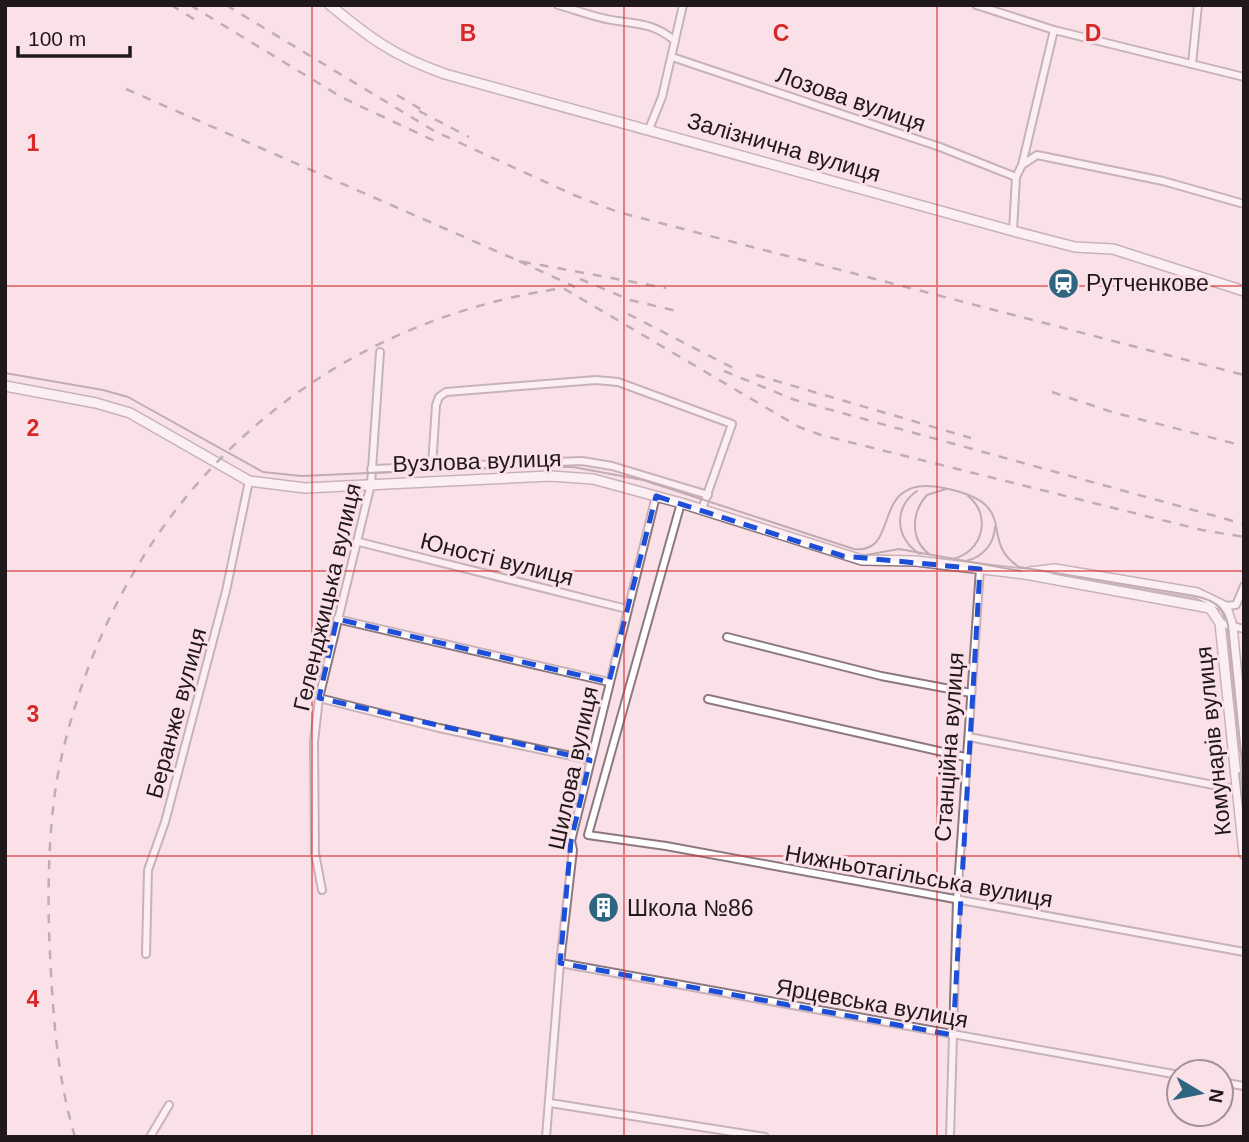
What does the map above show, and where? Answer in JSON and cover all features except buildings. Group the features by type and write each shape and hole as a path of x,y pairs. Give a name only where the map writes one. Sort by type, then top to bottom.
{"street":[{"name":"Залізнична вулиця","path":"330,5 379,45 406,60 1013,231 1075,247 1113,249 1244,291"},
{"path":"558,5 618,21 658,27 675,41"},
{"path":"649,129 662,97 682,5"},
{"path":"976,5 1054,30 1244,78"},
{"path":"1192,64 1198,5"},
{"path":"1013,231 1016,177 1022,165 1054,30"},
{"name":"Лозова вулиця","path":"672,57 940,147 1016,177"},
{"path":"1022,165 1037,155 1163,181 1244,204"},
{"name":"Геленджицька вулиця","path":"322,890 315,853 314,742 319,698 371,484 380,352"},
{"path":"432,466 436,405 439,397 446,391 596,380 618,382 732,424 702,509"},
{"path":"5,386 96,403 130,413 249,481"},
{"path":"371,469 582,461 612,466 708,495"},
{"name":"Вузлова вулиця","path":"249,481 305,488 562,476 593,479 702,509 862,560 916,561 1025,574 1210,608 1218,604 1228,610"},
{"name":"Беранже вулиця","path":"146,954 148,870 165,822 223,604 249,481"},
{"name":"Шилова вулиця","path":"546,1137 560,963 573,850 571,841 656,496"},
{"name":"Шилова вулиця","path":"588,835 681,503"},
{"name":"Юності вулиця","path":"359,542 626,609"},
{"name":"Станційна вулиця","path":"950,1137 957,901 979,569"},
{"name":"Вузлова вулиця","path":"1025,574 1055,569 1197,593 1228,610"},
{"path":"1228,610 1236,606 1244,586"},
{"path":"1210,608 1220,624 1244,629"},
{"name":"Комунарів вулиця","path":"1228,610 1232,626 1244,748"},
{"path":"337,619 609,682"},
{"name":"Комунарів вулиця","path":"1220,624 1241,791 1244,854"},
{"path":"727,637 881,676 971,693"},
{"path":"319,698 590,760"},
{"path":"708,699 965,757"},
{"path":"969,737 1241,791"},
{"name":"Нижньотагільська вулиця","path":"588,835 666,846 1244,952"},
{"name":"Ярцевська вулиця","path":"560,963 1165,1072"},
{"path":"550,1103 765,1137"},
{"path":"150,1137 169,1105"}],"highlighted area":[{"path":"656,496 843,556 980,569 953,1035 560,963 571,841 590,760 319,698 337,619 609,682"}],"tram line":[{"path":"5,373 128,397 263,472 301,476 504,467 573,467 643,480 854,549 869,547 878,540 895,502 904,492 920,486 944,488 968,495 983,503 992,513 1000,545 1019,567 1195,596 1212,602 1221,609 1228,625 1244,783"},
{"path":"929,554 918,541 915,526 918,510 927,495 946,489"},
{"path":"917,491 904,505 900,523 906,540 920,554"},
{"path":"952,559 971,549 981,533 980,513 968,496"},
{"path":"966,561 986,549 995,527"},
{"path":"866,555 899,549 1021,571"},
{"path":"1239,773 1244,819"}],"railway":[{"path":"171,5 197,21"},
{"path":"190,5 343,98 439,143"},
{"path":"226,5 436,132 574,195 618,212 1244,375"},
{"path":"126,89 519,261 666,288"},
{"path":"397,95 427,113"},
{"path":"419,111 469,137"},
{"path":"519,261 575,287"},
{"path":"580,279 630,300 681,312"},
{"path":"75,1137 64,1092 54,1023 49,883 56,786 87,672 125,587 175,511 235,445 304,388 382,343 469,309 563,288 799,427 821,435 1202,530 1244,537"},
{"path":"628,314 737,370"},
{"path":"724,371 795,400 1244,524"},
{"path":"756,375 971,438"},
{"path":"1052,392 1112,412 1244,446"}],"place":[{"name":"Рутченкове","path":"1063,283"},
{"name":"Школа №86","path":"604,908"}]}
